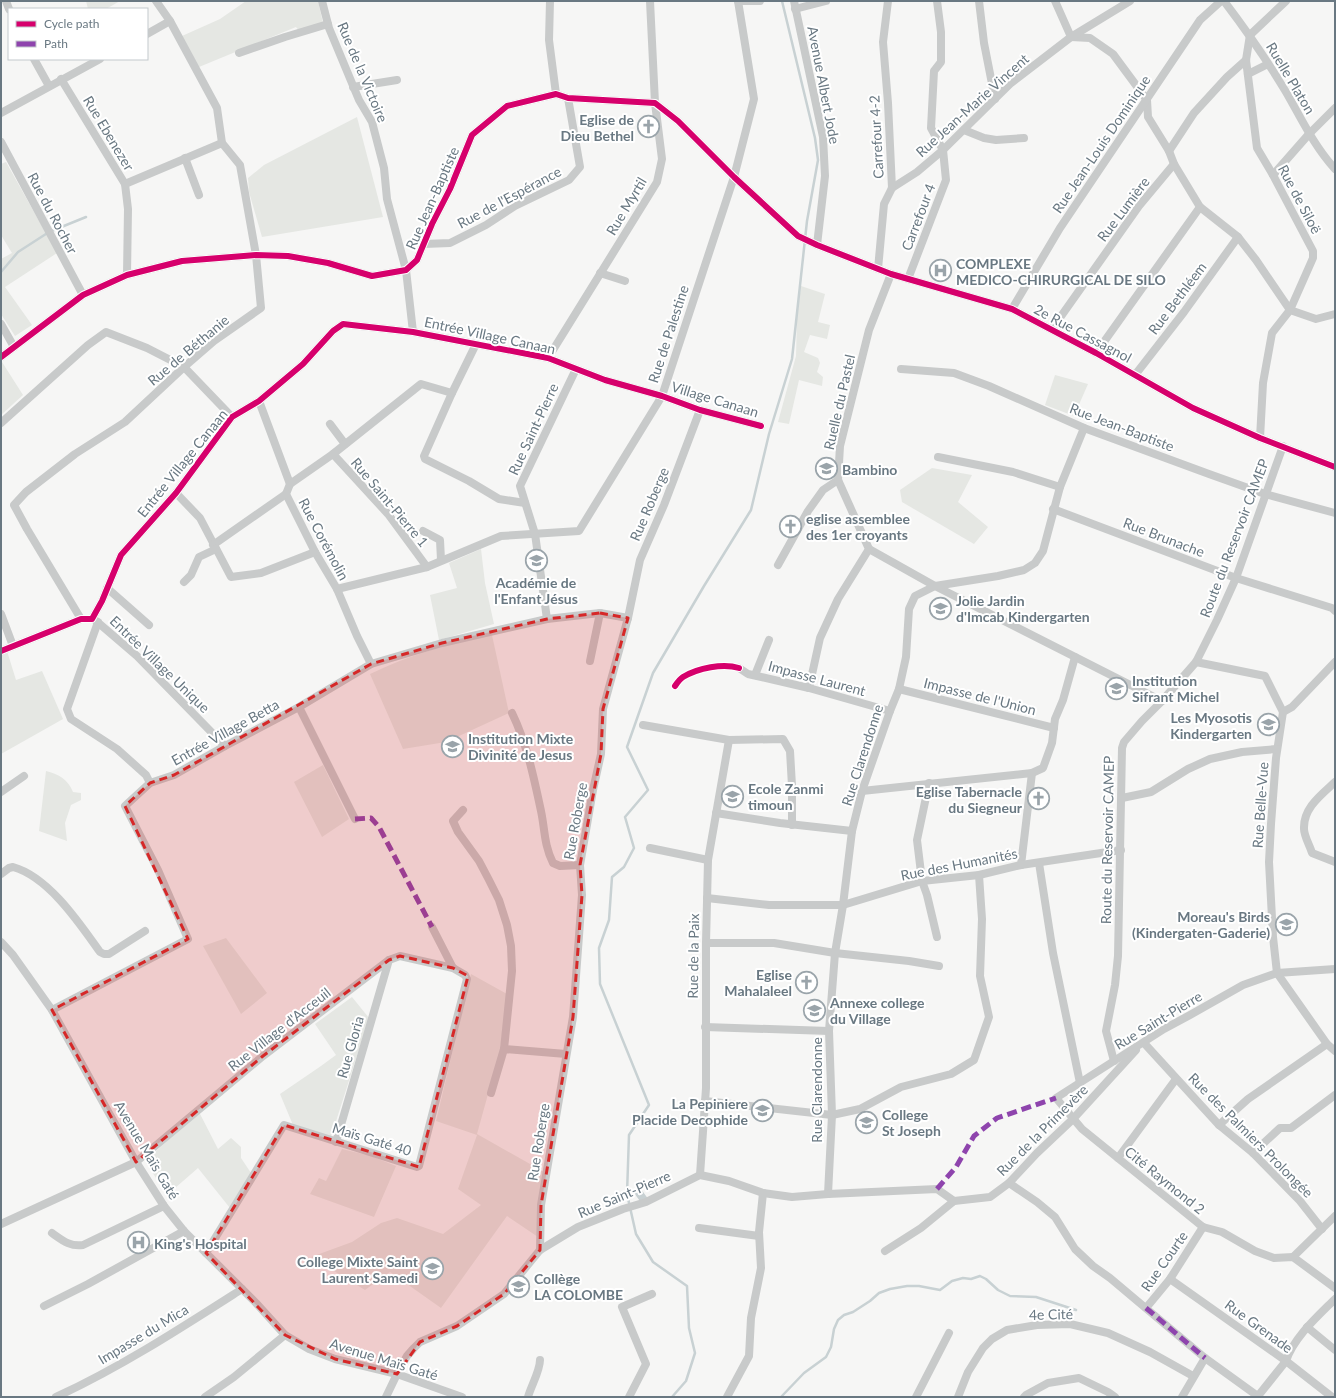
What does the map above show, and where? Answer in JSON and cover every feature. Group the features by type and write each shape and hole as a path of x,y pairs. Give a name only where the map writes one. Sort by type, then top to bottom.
{"street":[{"path":"125,184 222,143 217,108 170,22 156,1"},
{"name":"Rue de la Victoire","path":"322,1 328,24 353,87 372,122 384,168 387,199 406,270 413,332"},
{"path":"550,1 549,40 556,94 568,98 655,103 678,121 734,177"},
{"name":"Rue Myrtil","path":"548,358 657,182 662,159 655,103 650,1"},
{"path":"738,1 760,1"},
{"name":"Rue de Palestine","path":"337,589 427,567 500,536 579,531 662,396 734,177 754,99 738,1"},
{"path":"795,5 826,1"},
{"name":"Carrefour 4-2","path":"878,269 884,204 892,188 888,103 883,42 888,1"},
{"name":"Carrefour 4","path":"908,279 946,180 943,150 930,128 934,71 941,62 941,32 937,1"},
{"path":"979,1 984,43 995,99"},
{"path":"1055,1 1071,37 1090,38 1113,54 1147,100 1148,117 1169,151 1174,164 1200,206 1238,237 1256,260 1290,310 1316,319 1335,314"},
{"name":"Rue Jean-Marie Vincent","path":"892,188 916,172 943,150 1011,83 1071,37 1130,1"},
{"name":"Ruelle Platon","path":"1222,1 1250,35 1289,97 1309,134 1335,169"},
{"name":"Rue Jean-Louis Dominique","path":"1012,309 1060,228 1200,20 1222,1"},
{"path":"1250,35 1286,1"},
{"name":"Avenue Albert Jode","path":"795,5 823,137 825,176 814,244"},
{"path":"148,33 170,22"},
{"path":"239,53 284,37 328,24"},
{"name":"Rue de Siloë","path":"1250,35 1246,60 1257,148 1313,251 1313,258 1290,310 1272,333 1263,383 1260,438"},
{"path":"35,60 49,86"},
{"path":"1,113 98,60"},
{"path":"1169,151 1194,113 1227,77 1246,60"},
{"path":"1248,74 1268,64"},
{"name":"Rue Ebenezer","path":"61,79 125,184 128,209 127,275"},
{"path":"353,87 397,80"},
{"name":"Rue Jean-Baptiste","path":"406,270 417,260 432,224 450,189 472,135 507,106 556,94"},
{"name":"Rue de l'Espérance","path":"424,244 450,243 486,226 515,206 569,180 580,167 568,98"},
{"path":"1273,176 1309,134 1335,108"},
{"path":"964,130 984,138 996,140 1024,138"},
{"name":"Rue du Rocher","path":"1,142 83,295"},
{"name":"Rue de Béthanie","path":"81,619 14,505 26,492 75,454 125,422 214,341 261,308 256,255 240,165 222,143"},
{"path":"185,158 199,194"},
{"name":"Rue Lumière","path":"1052,329 1139,206 1174,164"},
{"name":"2e Rue Cassagnol","path":"734,177 798,236 814,244 891,274 1012,309 1096,353 1193,408 1260,438 1335,467"},
{"path":"1096,353 1200,206"},
{"name":"Rue Bethléem","path":"1134,375 1184,312 1238,237"},
{"path":"1,358 83,295 127,275 182,261 256,255 288,256 328,263 372,276 406,270"},
{"path":"600,273 625,281"},
{"name":"Ruelle du Pastel","path":"869,549 838,480 840,446 869,330 891,274"},
{"path":"1,324 14,347"},
{"name":"Entrée Village Canaan","path":"95,620 121,555 176,493 232,417 259,401 303,364 333,331 343,324 413,332 548,358 605,380 662,396"},
{"path":"1,423 88,345 106,332 147,348 184,367 232,417"},
{"path":"476,344 424,456 426,459 499,499 525,503"},
{"name":"Rue Jean-Baptiste","path":"901,369 954,373 989,386 1084,428 1265,494 1335,513"},
{"name":"Rue Saint-Pierre","path":"547,619 535,534 520,486 576,370"},
{"path":"290,484 346,444 421,384 452,393"},
{"name":"Village Canaan","path":"662,396 700,410 761,426"},
{"name":"Rue Corémolin","path":"259,401 290,484 286,494 315,552 337,589 371,664"},
{"name":"Rue Roberge","path":"540,1250 541,1205 573,1017 582,895 580,865 601,754 603,709 628,618 640,560 664,506 700,410"},
{"path":"330,424 346,444"},
{"name":"Rue Clarendonne","path":"828,1194 832,1115 829,1031 835,953 843,905 852,831 862,791 899,689 906,657 909,610 915,596 934,586 998,576 1024,570 1035,563 1042,551 1060,487 1084,428"},
{"name":"Route du Reservoir CAMEP","path":"1114,1061 1106,1031 1117,971 1121,850 1122,748 1124,742 1142,721 1162,701 1196,662 1236,578 1283,446"},
{"name":"Rue Saint-Pierre 1","path":"332,454 388,514 427,567"},
{"path":"938,457 1013,472 1060,487"},
{"path":"778,565 808,511 823,490 838,480"},
{"path":"176,493 200,518 231,577 260,573 315,552"},
{"path":"184,582 191,575 199,557 286,494"},
{"name":"Rue Brunache","path":"1053,509 1236,578 1334,608"},
{"path":"423,531 440,540 441,560"},
{"path":"809,688 820,638 838,599 869,549 934,586 1162,701"},
{"path":"107,588 149,625"},
{"path":"590,661 600,613"},
{"name":"Entrée Village Betta","path":"52,1010 188,939 158,870 125,806 150,783 174,775 299,707 371,664 442,642 547,619 600,613 628,618"},
{"path":"1,614 13,646"},
{"path":"1,651 81,619 95,620 67,709 71,719 117,749 146,775 150,783"},
{"name":"Entrée Village Unique","path":"95,620 137,656 225,746"},
{"path":"755,675 769,640"},
{"path":"862,791 1032,773 1043,768 1052,743 1055,719 1063,700 1075,657"},
{"path":"1196,662 1265,676 1283,712 1292,707 1335,662"},
{"name":"Impasse Laurent","path":"739,668 748,674 809,688 890,711"},
{"name":"Impasse de l'Union","path":"899,689 1054,728"},
{"path":"299,707 355,819"},
{"name":"Rue Belle-Vue","path":"1277,973 1273,937 1269,862 1277,749 1283,712"},
{"path":"512,713 519,727 531,767 542,812 547,851 552,862 560,866 580,865"},
{"path":"643,725 729,740 783,740 790,751 792,824"},
{"name":"Rue de la Paix","path":"700,1175 706,1088 705,1028 708,860 729,740"},
{"path":"1122,798 1151,792 1188,769 1210,758 1242,752 1277,749"},
{"path":"1021,865 1032,773"},
{"path":"1,792 24,776"},
{"path":"1335,782 1306,812 1304,829 1312,853 1335,862"},
{"path":"929,783 917,840 922,881 937,937"},
{"path":"463,810 453,821 458,832 479,861 499,900 507,925 511,946 512,971 504,1049 491,1093"},
{"path":"716,813 852,831"},
{"path":"650,848 708,860"},
{"name":"Rue des Humanités","path":"707,898 769,905 843,905 922,881 979,875 1021,865 1121,850"},
{"path":"1039,863 1053,953 1080,1083"},
{"path":"1,874 14,867 56,895 100,952 104,954 109,954 145,931"},
{"path":"705,1101 832,1115 860,1109 901,1087 951,1074 974,1060 989,1017 980,976 982,919 979,875"},
{"name":"Maïs Gaté 40","path":"206,1253 284,1125 417,1167 419,1166 467,979 465,974 453,968 432,927"},
{"name":"Avenue Maïs Gaté","path":"1,942 13,955 52,1010 136,1162 164,1206 184,1231 256,1303 285,1335 309,1349 335,1359 397,1374 451,1395 462,1397"},
{"path":"706,943 774,943 835,953 909,961 938,966"},
{"path":"389,960 400,956 453,968"},
{"name":"Rue Gloria","path":"336,1142 389,960"},
{"name":"Rue Village d'Acceuil","path":"1,1224 136,1162 263,1056 389,960"},
{"name":"Rue Saint-Pierre","path":"1056,1098 1164,1029 1243,984 1277,973 1335,969"},
{"path":"1277,973 1327,1044 1335,1050"},
{"path":"705,1028 829,1031"},
{"name":"Rue des Palmiers Prolongée","path":"1144,1043 1219,1126 1253,1153 1300,1201 1322,1229"},
{"name":"Rue de la Primevère","path":"884,1251 920,1228 954,1202 990,1197 1009,1183 1037,1152 1073,1119 1144,1043"},
{"path":"1219,1126 1248,1099 1327,1044"},
{"path":"504,1049 566,1054"},
{"path":"1118,1158 1176,1079"},
{"path":"1253,1153 1280,1128 1291,1128 1335,1095"},
{"name":"Cité Raymond 2","path":"1056,1098 1082,1129 1203,1227 1222,1232 1256,1251 1274,1258 1293,1256"},
{"path":"700,1175 729,1181 763,1193 792,1197 936,1189 954,1202"},
{"name":"Rue Saint-Pierre","path":"386,1397 407,1356 420,1342 458,1326 504,1294 540,1250 578,1227 624,1209 636,1206 700,1175"},
{"path":"1009,1183 1037,1202 1055,1217 1075,1248 1093,1266 1110,1278 1205,1358 1258,1397 1286,1361 1288,1355 1307,1327 1335,1299"},
{"path":"727,1397 749,1356 751,1318 761,1268 759,1236 763,1193"},
{"path":"52,1233 68,1244 75,1246 83,1245 164,1206"},
{"path":"1335,1216 1293,1256 1335,1288"},
{"name":"Rue Courte","path":"1146,1308 1170,1279 1203,1227"},
{"path":"699,1228 759,1236"},
{"path":"44,1306 88,1284 184,1231"},
{"name":"Rue Grenade","path":"1170,1279 1286,1361 1332,1397"},
{"name":"Impasse du Mica","path":"56,1397 74,1389 142,1352 242,1289"},
{"path":"629,1397 646,1364 622,1307 652,1294"},
{"name":"4e Cité","path":"958,1397 968,1372 983,1348 992,1339 1007,1330 1037,1325 1070,1324 1108,1333 1150,1352 1193,1376"},
{"path":"1307,1327 1335,1350"},
{"path":"916,1397 949,1333"},
{"path":"205,1397 234,1377 285,1335"},
{"path":"1182,1397 1205,1358"},
{"path":"528,1397 540,1366 540,1360"},
{"path":"1024,1397 1048,1383 1079,1378 1116,1397"}],"highlighted area":[{"path":"600,613 628,618 603,709 601,754 580,865 582,895 573,1017 541,1205 540,1250 504,1294 457,1326 420,1342 397,1374 335,1359 285,1335 206,1253 284,1125 419,1167 468,976 453,968 400,956 389,960 263,1056 136,1162 52,1010 188,939 125,806 150,783 174,775 371,664 442,643 547,619"}],"shaded area":[{"path":"86,1 120,1 108,8 88,8"},
{"path":"246,1 318,1 323,23 300,32 296,27 199,67 182,36 220,19"},
{"path":"357,117 383,217 262,237 249,192 248,178 264,165"},
{"path":"6,162 57,253 5,287 32,325 15,336 1,314 1,259 12,253 1,235 1,164"},
{"path":"801,286 825,294 818,322 830,325 827,339 810,335 804,352 818,358 820,363 817,372 823,377 822,386 799,380 789,424 778,422 796,356 797,317"},
{"path":"2,362 23,395 1,415 1,363"},
{"path":"1055,375 1088,384 1074,416 1045,405"},
{"path":"932,468 972,475 958,502 988,527 974,544 902,502 900,490"},
{"path":"481,549 485,583 494,624 439,640 430,595 457,588 449,563"},
{"path":"492,635 509,713 446,742 403,749 370,674 430,650"},
{"path":"7,651 16,680 42,671 63,719 1,754 1,654"},
{"path":"323,765 349,819 322,837 294,782"},
{"path":"46,771 65,780 73,792 81,793 81,800 71,805 65,823 67,841 39,831"},
{"path":"226,938 267,993 241,1014 203,946"},
{"path":"471,974 507,994 500,1051 477,1134 546,1173 538,1237 507,1216 441,1308 390,1272 365,1290 311,1257 352,1242 381,1223 397,1218 443,1234 481,1205 458,1189 477,1135 436,1121"},
{"path":"352,997 369,1018 331,1137 293,1125 280,1094 336,1055 315,1024"},
{"path":"199,1112 218,1149 231,1138 241,1147 241,1158 251,1173 230,1208 198,1168 167,1195 145,1161"},
{"path":"342,1149 371,1156 396,1166 374,1217 310,1194 319,1178 326,1181"}],"waterway":[{"path":"672,1397 686,1381 695,1353 689,1328 687,1286 653,1262 636,1234 627,1194 629,1135 649,1105 600,984 599,948 609,920 612,877 624,867 634,848 625,817 648,790 627,747 653,673 751,510 769,434 792,359 807,221 818,160 815,138 782,1"},
{"path":"1,272 18,252 49,232 86,217"},
{"path":"639,1193 644,1200"},
{"path":"781,1397 804,1373 826,1357 831,1347 834,1329 838,1320 844,1315 853,1312 870,1301 879,1293 890,1289 907,1286 919,1286 940,1290 952,1281 963,1278 971,1279 980,1276 986,1279 998,1290 1010,1296 1036,1297 1076,1310"}],"marked path":[{"path":"355,819 371,818 379,827 432,927"},
{"path":"937,1189 956,1167 974,1136 997,1118 1056,1098"},
{"path":"1146,1308 1205,1358"}],"cycle path":[{"path":"1,357 83,295 127,275 182,261 256,255 288,256 328,263 372,276 406,270 417,260 432,224 450,189 472,135 507,106 556,94 568,98 655,103 678,121 734,177 798,236 891,274 1012,309 1096,353 1193,408 1260,438 1335,467"},
{"path":"1,651 81,619 92,619 102,601 121,555 176,493 232,417 259,401 303,364 333,331 343,324 413,332 548,358 605,380 662,396 700,410 761,426"},
{"path":"675,686 683,677 703,669 718,666 739,668"}],"place":[{"name":"Eglise de Dieu Bethel","path":"649,127"},
{"name":"COMPLEXE MEDICO-CHIRURGICAL DE SILO","path":"941,271"},
{"name":"Bambino","path":"827,469"},
{"name":"eglise assemblee des 1er croyants","path":"790,526"},
{"name":"Académie de l'Enfant Jésus","path":"536,560"},
{"name":"Jolie Jardin d'Imcab Kindergarten","path":"940,608"},
{"name":"Institution Sifrant Michel","path":"1117,688"},
{"name":"Les Myosotis Kindergarten","path":"1268,725"},
{"name":"Institution Mixte Divinité de Jesus","path":"452,746"},
{"name":"Ecole Zanmi timoun","path":"733,796"},
{"name":"Eglise Tabernacle du Siegneur","path":"1038,799"},
{"name":"Moreau's Birds (Kindergaten-Gaderie)","path":"1286,924"},
{"name":"Eglise Mahalaleel","path":"807,982"},
{"name":"Annexe college du Village","path":"815,1010"},
{"name":"La Pepiniere Placide Decophide","path":"763,1111"},
{"name":"College St Joseph","path":"867,1122"},
{"name":"King's Hospital","path":"138,1243"},
{"name":"College Mixte Saint Laurent Samedi","path":"433,1269"},
{"name":"Collège LA COLOMBE","path":"519,1286"}]}
